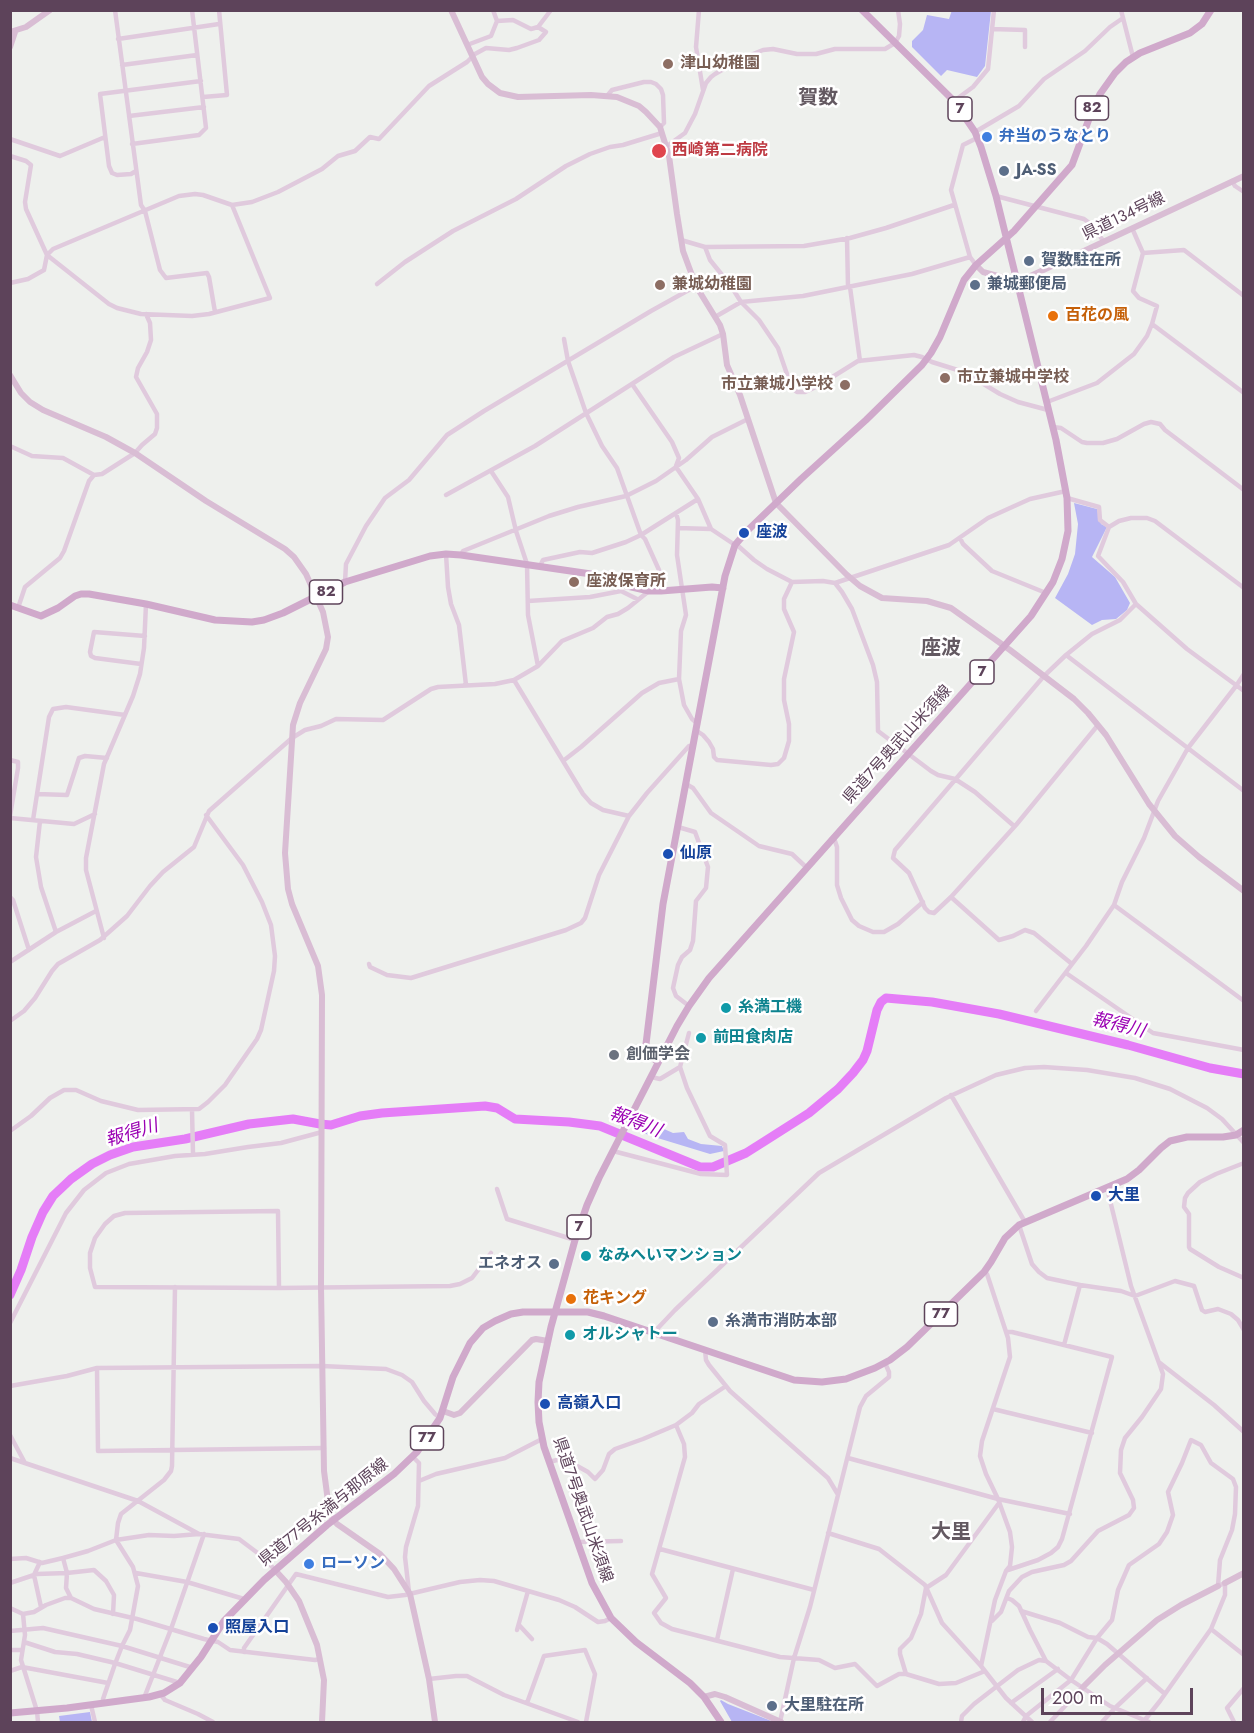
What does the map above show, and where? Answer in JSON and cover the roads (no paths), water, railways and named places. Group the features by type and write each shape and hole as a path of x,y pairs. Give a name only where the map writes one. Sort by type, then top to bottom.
{"main road":[{"name":"県道7号奥武山米須線","path":"721,1722 704,1697 671,1667 636,1642 611,1618 592,1583 542,1439 538,1391 548,1341 575,1240 587,1205 614,1149 689,1005 709,978 1031,616 1047,594 1058,571 1065,546 1068,522 1067,495 1053,427 996,196 976,135 954,101 862,10"},
{"name":"82","path":"1006,239 1072,165 1096,100 1115,73 1133,57 1148,49 1190,33 1202,24 1211,10"},
{"path":"658,1062 650,1056 646,1044 663,904 723,588 735,545 926,360 940,337 964,280 976,265 1006,239"},
{"name":"82","path":"14,606 41,616 81,594 146,604 215,620 252,622 283,613 345,582 430,556 446,554 591,574 622,588 649,591 723,588"},
{"name":"県道77号糸満与那原線","path":"10,1713 144,1698 160,1695 180,1683 193,1668 224,1621 244,1599 333,1520 413,1457 441,1414 460,1362 470,1343 489,1324 511,1314 523,1312 556,1311 596,1314 787,1378 812,1382 846,1379 885,1364 907,1347 984,1272 1005,1238 1022,1223 1107,1188 1134,1174 1170,1142 1187,1137 1236,1135 1244,1130"}],"street":[{"path":"10,46 13,32 26,27 50,10"},
{"path":"120,10 115,11 118,39 141,205 145,211 160,270 166,278 207,273 215,312"},
{"path":"132,144 199,135 207,128 192,10"},
{"path":"203,97 227,94 219,10"},
{"path":"451,10 482,77 494,89 508,96 607,96 639,106 654,119 667,146 683,251 696,286 723,334 727,365 776,503 851,579 871,593 882,598 927,601 951,608 1074,699 1098,725 1154,810 1184,844 1244,891"},
{"path":"467,45 491,36 497,21 493,10"},
{"path":"497,21 513,20 531,29 538,27 552,10"},
{"path":"699,10 696,47 703,93"},
{"path":"667,146 685,133 695,114 706,83 711,77 763,50 816,54 836,49 885,49 895,43 899,36 898,10"},
{"path":"954,101 973,87 988,69 994,10"},
{"path":"1121,10 1133,57"},
{"path":"1016,280 983,272 970,257 951,190 963,145 1019,106 1044,79 1085,51 1123,18"},
{"path":"118,39 219,24"},
{"path":"10,284 28,279 44,270 47,255 53,249 188,194 203,195 232,206 252,202 278,192 322,169 338,156 355,151 370,137 379,139 429,86 475,54 486,48 509,50 539,40 546,32 538,27"},
{"path":"992,28 1025,30 1025,47"},
{"path":"122,64 197,55"},
{"path":"136,171 131,174 117,175 109,166 100,94 201,81"},
{"path":"377,284 405,262 453,231 546,181 566,166 590,154 623,145 661,130 664,123 663,95 656,84 644,82 612,90 607,96"},
{"path":"129,116 204,107"},
{"path":"10,140 60,156 105,137"},
{"path":"10,156 27,161 31,165 26,209 47,255 117,308 146,314 192,316 270,298 232,206"},
{"name":"県道134号線","path":"1016,280 1030,277 1244,176"},
{"path":"1232,181 1244,192"},
{"path":"996,196 1084,219 1092,225 1104,242"},
{"path":"681,240 705,247 804,246 886,228 954,205"},
{"path":"705,247 710,260 741,302 759,320 778,348 789,380 797,392 805,392 818,386 846,367 860,361 914,355 964,372 1018,402 1048,406 1096,382 1134,354 1147,336 1157,306 1139,298 1133,291 1143,253 1132,228"},
{"path":"847,238 849,287 860,361"},
{"path":"1143,253 1184,250 1244,296"},
{"path":"715,317 741,302 793,298 849,287 912,274 970,257"},
{"path":"345,582 346,564 366,526 385,498 409,480 447,435 696,286"},
{"path":"10,446 32,456 63,458 94,475 102,474 135,453 155,434 156,414 136,377 151,340 150,323 146,314"},
{"path":"1152,324 1244,393"},
{"path":"446,495 535,446 674,357 723,334"},
{"path":"564,339 568,361 586,413 602,446 617,468 641,535 659,570 661,591"},
{"path":"10,375 21,393 30,402 135,453 206,501 285,549 306,574 327,624 326,649 296,714 292,738 285,853 288,889 292,904 313,951 321,981 321,1287 324,1471 328,1503 333,1520 380,1554 394,1569 410,1594"},
{"path":"632,384 672,442 679,458 676,467"},
{"path":"461,555 463,551 549,516 626,496 656,481 705,442 748,419"},
{"path":"1053,427 1061,428 1082,442 1095,443 1118,439 1144,424 1151,422 1160,424 1244,490"},
{"path":"676,467 698,499 711,529"},
{"path":"491,471 508,497 527,564 528,615 538,666"},
{"path":"14,606 25,587 60,558 89,481 94,475"},
{"path":"678,528 711,529 760,564 792,582 835,583 949,545 988,518 1030,499 1067,495 1099,507 1100,520 1109,527"},
{"path":"540,566 543,560 580,552 592,553 626,542 698,499"},
{"path":"676,513 678,520 677,555 686,615 681,631 679,679 684,705 697,728 709,742 717,760 771,765 778,764 784,758 789,741 784,679 794,632 784,609 784,599 792,582"},
{"path":"1244,588 1155,521 1147,518 1131,518 1109,527 1098,556 1123,582 1136,604 1187,649 1244,691"},
{"path":"960,538 963,544 992,571 1047,594"},
{"path":"446,554 448,587 459,625 466,685"},
{"path":"835,583 852,609 873,665 877,682 878,731 938,775 955,779 975,792 1014,826"},
{"path":"528,601 590,597 622,588 637,599"},
{"path":"10,1021 24,1011 35,998 58,964 104,938 127,916 163,872 194,847 207,815 216,805 292,738 304,730 336,719 383,720 431,689 438,687 495,684 514,680 538,666 562,641 593,628 607,617 628,608 649,591"},
{"path":"104,938 86,864 107,758 126,715 140,674 146,604"},
{"path":"1098,725 951,897 934,913 929,912 909,873 893,858 893,853 1044,676 1092,634 1120,620 1136,604"},
{"path":"141,664 95,658 90,652 94,632 145,636"},
{"path":"1066,655 1244,791"},
{"path":"1036,1011 1114,905 1154,810 1188,748 1244,674"},
{"path":"563,761 642,693 658,683 679,679"},
{"path":"514,680 583,794 591,803 603,810 629,816"},
{"path":"33,820 53,709 66,707 126,715"},
{"path":"369,964 370,967 387,975 411,978 566,930 581,923 585,918 599,875 629,816 689,746 693,747"},
{"path":"37,794 67,795 79,758 85,756 107,758"},
{"path":"10,760 18,762 18,768 10,817 74,824 95,814"},
{"path":"686,784 693,788 711,813 759,846 792,854 807,868"},
{"path":"10,1131 50,1098 64,1090 76,1090 116,1106 138,1110 192,1111 199,1109 225,1085 256,1039 265,1014 274,971 275,956 271,925 243,865 207,815"},
{"path":"40,821 36,857 41,887 56,932"},
{"path":"678,827 696,832 708,867 706,888 696,902 693,941 690,951 682,957 678,965 673,988 676,996 689,1005"},
{"path":"834,838 837,847 837,885 852,920 859,926 873,932 884,932 898,924 923,902"},
{"path":"10,897 13,900 29,950"},
{"path":"951,897 999,940 1025,930 1034,933 1072,964"},
{"path":"1114,905 1244,1001"},
{"path":"10,962 56,932 96,911"},
{"path":"1066,973 1153,1033 1244,1050"},
{"path":"614,1149 701,1174 727,1175 725,1144 710,1136 687,1089 680,1067 689,1033"},
{"path":"651,1077 660,1079 680,1067"},
{"path":"655,1333 682,1303 819,1173 951,1095 996,1075 1016,1069 1044,1067 1099,1071 1135,1078 1179,1093 1214,1112 1244,1143"},
{"path":"951,1095 1022,1223 1032,1264 1039,1272 1047,1278 1135,1296 1175,1281 1194,1286 1202,1310 1205,1312 1218,1309 1231,1314 1244,1330"},
{"path":"192,1111 194,1153"},
{"path":"10,1323 66,1213 84,1190 106,1173 117,1167 194,1153 281,1143 322,1132"},
{"path":"1241,1275 1219,1267 1190,1250 1189,1214 1184,1207 1185,1198 1192,1188 1216,1174 1244,1163"},
{"path":"992,1621 1001,1612 1009,1592 1027,1574 1064,1565 1071,1561 1098,1531 1121,1520 1134,1508 1133,1500 1120,1473 1121,1450 1125,1438 1161,1389 1163,1374 1131,1286 1107,1188"},
{"path":"497,1189 507,1219 575,1240"},
{"path":"279,1288 278,1211 125,1213 114,1216 105,1224 95,1238 90,1253 90,1268 95,1287 279,1288 454,1285 472,1278 491,1253"},
{"path":"983,1668 995,1600 1010,1566 1012,1542 980,1456 982,1441 1010,1357 1006,1332 987,1274 984,1272"},
{"path":"1064,1345 1080,1285"},
{"path":"103,1704 102,1698 134,1618 138,1586 136,1573 116,1539 118,1523 121,1514 164,1480 171,1471 175,1287"},
{"path":"1006,1332 1112,1357 1062,1539 1051,1553 1006,1571"},
{"path":"10,1386 97,1368 322,1366 386,1369 412,1382 424,1401 441,1414 454,1415 460,1413 532,1340 548,1341"},
{"path":"705,1350 706,1360 726,1386 828,1478 837,1493"},
{"path":"1159,1362 1244,1432"},
{"path":"704,1697 715,1694 725,1697 781,1722 794,1658 863,1401 888,1377 889,1372 885,1364"},
{"path":"97,1368 98,1451 324,1448"},
{"path":"549,1462 561,1460 570,1462 588,1472 595,1479 603,1470 609,1454 615,1449 676,1425 692,1413 699,1404 726,1386"},
{"path":"993,1409 1092,1433"},
{"path":"676,1425 684,1444 685,1457 652,1574 666,1598 654,1613 668,1628 780,1658 819,1660 835,1668 855,1664 877,1686 899,1674 939,1684 956,1683 983,1668"},
{"path":"10,1435 25,1463"},
{"path":"419,1481 436,1474 505,1458 542,1439"},
{"path":"961,1722 962,1716 974,1704 1018,1670 1039,1660 1046,1661 1071,1680 1115,1708 1147,1722 1211,1629 1225,1595 1221,1584 1220,1560 1232,1530 1236,1487 1233,1479 1211,1463 1201,1445 1191,1440 1168,1492 1173,1515 1167,1532 1159,1544 1129,1565 1118,1590 1112,1620 1097,1638 1071,1680 1026,1716 1023,1722"},
{"path":"413,1457 419,1463 418,1510 405,1557 435,1722"},
{"path":"10,1458 138,1501 201,1534"},
{"path":"848,1458 998,1501 1070,1514"},
{"path":"906,1674 900,1649 911,1638 921,1614 926,1588 946,1575 998,1501"},
{"path":"828,1533 879,1549 925,1585 942,1623 983,1668 997,1688 1032,1722"},
{"path":"144,1698 171,1629 201,1534"},
{"path":"10,1558 26,1558 42,1563 87,1551 116,1539 150,1535 201,1534 239,1539 263,1557 275,1570 289,1586 305,1612 321,1659 324,1680 322,1722"},
{"path":"577,1542 621,1541"},
{"path":"660,1549 814,1590"},
{"path":"63,1558 67,1573 66,1588 71,1598"},
{"path":"40,1562 34,1575 41,1607"},
{"path":"717,1640 733,1569"},
{"path":"10,1583 34,1575 94,1570 106,1581 114,1595 113,1614"},
{"path":"136,1573 187,1582 244,1599"},
{"path":"1050,1722 1117,1654 1164,1615 1244,1573"},
{"path":"244,1652 244,1648 296,1574 388,1597 472,1580 494,1581 559,1600 598,1622 611,1618"},
{"path":"528,1591 518,1628 532,1639"},
{"path":"10,1608 23,1614 34,1612 55,1601 71,1598 94,1609 218,1642 230,1650 321,1659"},
{"path":"1007,1598 1019,1606 1046,1661"},
{"path":"1021,1611 1097,1638 1165,1694"},
{"path":"23,1614 25,1630 22,1666 37,1711 38,1722"},
{"path":"10,1632 43,1628 122,1646 193,1668"},
{"path":"1211,1629 1244,1655"},
{"path":"24,1642 55,1652 77,1654 115,1663 180,1683"},
{"path":"10,1650 22,1650"},
{"path":"528,1703 544,1656 585,1650 596,1674 586,1722"},
{"path":"10,1671 22,1666 108,1683"},
{"path":"1011,1703 1058,1669"},
{"path":"429,1679 466,1676 504,1695 578,1722"},
{"path":"1102,1722 1147,1678"},
{"path":"1234,1722 1227,1708 1244,1688"},
{"path":"160,1695 165,1700 213,1722"},
{"path":"91,1705 95,1722"}],"waterway":[{"name":"報得川","path":"10,1295 43,1212 53,1196 71,1179 92,1164 133,1147 185,1139 249,1124 293,1119 331,1125 360,1116 382,1113 485,1106 497,1108 515,1119 600,1126 700,1167 713,1167 746,1153 809,1113 838,1089 863,1060 877,1010 886,998 932,1002 999,1014 1128,1045 1210,1068 1244,1074"}],"place":[{"name":"津山幼稚園","path":"668,64"},
{"name":"弁当のうなとり","path":"987,137"},
{"name":"西崎第二病院","path":"659,151"},
{"name":"JA-SS","path":"1004,171"},
{"name":"賀数駐在所","path":"1029,261"},
{"name":"兼城幼稚園","path":"660,285"},
{"name":"兼城郵便局","path":"975,285"},
{"name":"百花の風","path":"1053,316"},
{"name":"市立兼城中学校","path":"945,378"},
{"name":"市立兼城小学校","path":"845,385"},
{"name":"座波","path":"744,533"},
{"name":"座波保育所","path":"574,582"},
{"name":"仙原","path":"668,854"},
{"name":"糸満工機","path":"726,1008"},
{"name":"前田食肉店","path":"701,1038"},
{"name":"創価学会","path":"614,1055"},
{"name":"大里","path":"1096,1196"},
{"name":"なみへいマンション","path":"586,1256"},
{"name":"エネオス","path":"554,1264"},
{"name":"花キング","path":"571,1299"},
{"name":"糸満市消防本部","path":"713,1322"},
{"name":"オルシャトー","path":"570,1335"},
{"name":"高嶺入口","path":"545,1404"},
{"name":"ローソン","path":"309,1564"},
{"name":"照屋入口","path":"213,1628"},
{"name":"大里駐在所","path":"772,1706"}],"district":[{"name":"賀数","path":"818,99"},
{"name":"座波","path":"941,649"},
{"name":"大里","path":"951,1533"}]}
